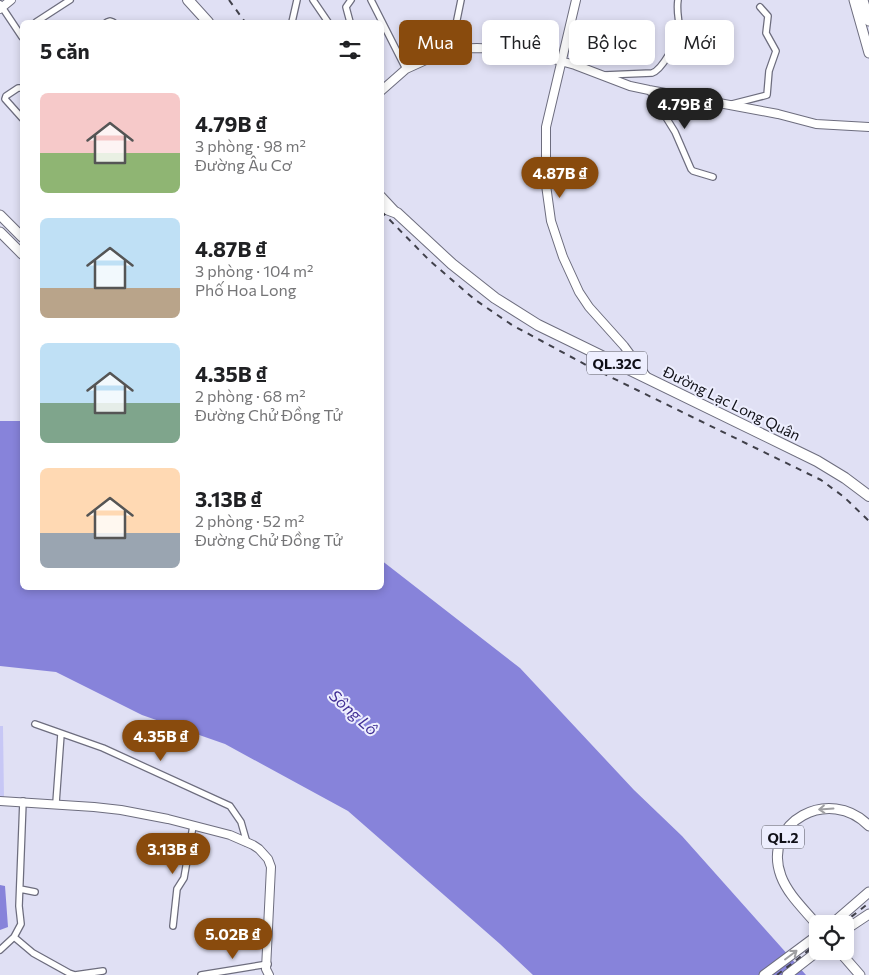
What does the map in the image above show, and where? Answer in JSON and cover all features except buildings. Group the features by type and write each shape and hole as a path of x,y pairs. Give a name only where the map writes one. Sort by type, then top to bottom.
{"highway":[{"path":"188,0 206,20"},
{"name":"Đường Lạc Long Quân","path":"384,209 397,213 452,264 495,298 538,324 817,461 845,478 869,496"}],"main road":[{"path":"854,0 869,53"},
{"path":"863,0 869,21"},
{"path":"0,215 20,235"},
{"path":"0,232 20,252"},
{"name":"QL.2","path":"809,915 789,892 780,876 778,860 783,837 787,830 798,818 820,808 845,810 860,817 869,826"},
{"path":"844,915 869,892"},
{"path":"854,923 869,914"},
{"path":"764,975 809,942"},
{"path":"787,975 809,958"},
{"path":"847,960 858,973"}],"street":[{"path":"11,0 1,7 20,32"},
{"path":"39,20 70,0"},
{"path":"292,20 297,0"},
{"path":"313,0 327,20"},
{"path":"349,20 346,7 351,0"},
{"path":"372,0 382,20"},
{"path":"457,20 461,0"},
{"path":"576,0 546,127 546,185 551,221 563,257 579,292 624,346 647,378"},
{"path":"602,75 652,73 658,70 678,36 678,0"},
{"path":"728,105 767,95 769,71 776,51 766,33 768,16 760,7"},
{"path":"384,24 406,69"},
{"path":"472,49 499,48 562,61 630,86 778,114 816,124 869,127"},
{"path":"384,88 406,69 415,65"},
{"path":"20,88 5,98 20,116"},
{"path":"649,90 676,132 690,168 693,171 713,177"},
{"path":"384,199 397,213"},
{"path":"35,724 103,748 230,806 241,822 247,843"},
{"path":"56,803 61,734"},
{"path":"0,801 56,803 120,810 230,835 259,848 268,859 271,868 267,972 201,975"},
{"path":"0,950 14,937 21,924 22,801"},
{"path":"172,926 177,888 184,878 193,826"},
{"path":"20,889 35,892"},
{"path":"14,937 33,953 69,973 75,975 103,971"}],"shaded area":[{"path":"0,726 3,726 4,797 0,797"}],"water":[{"name":"Sông Lô","path":"0,421 20,421 20,590 384,590 384,562 520,668 634,790 682,836 806,975 533,975 348,811 225,744 142,715 56,672 0,666"},
{"path":"0,885 5,886 8,927 0,930"}],"railway":[{"path":"229,0 244,20"},
{"path":"384,214 429,260 474,299 512,325 588,366 821,480 844,497 869,521"},
{"path":"854,915 869,903"},
{"path":"777,975 809,950"}]}
